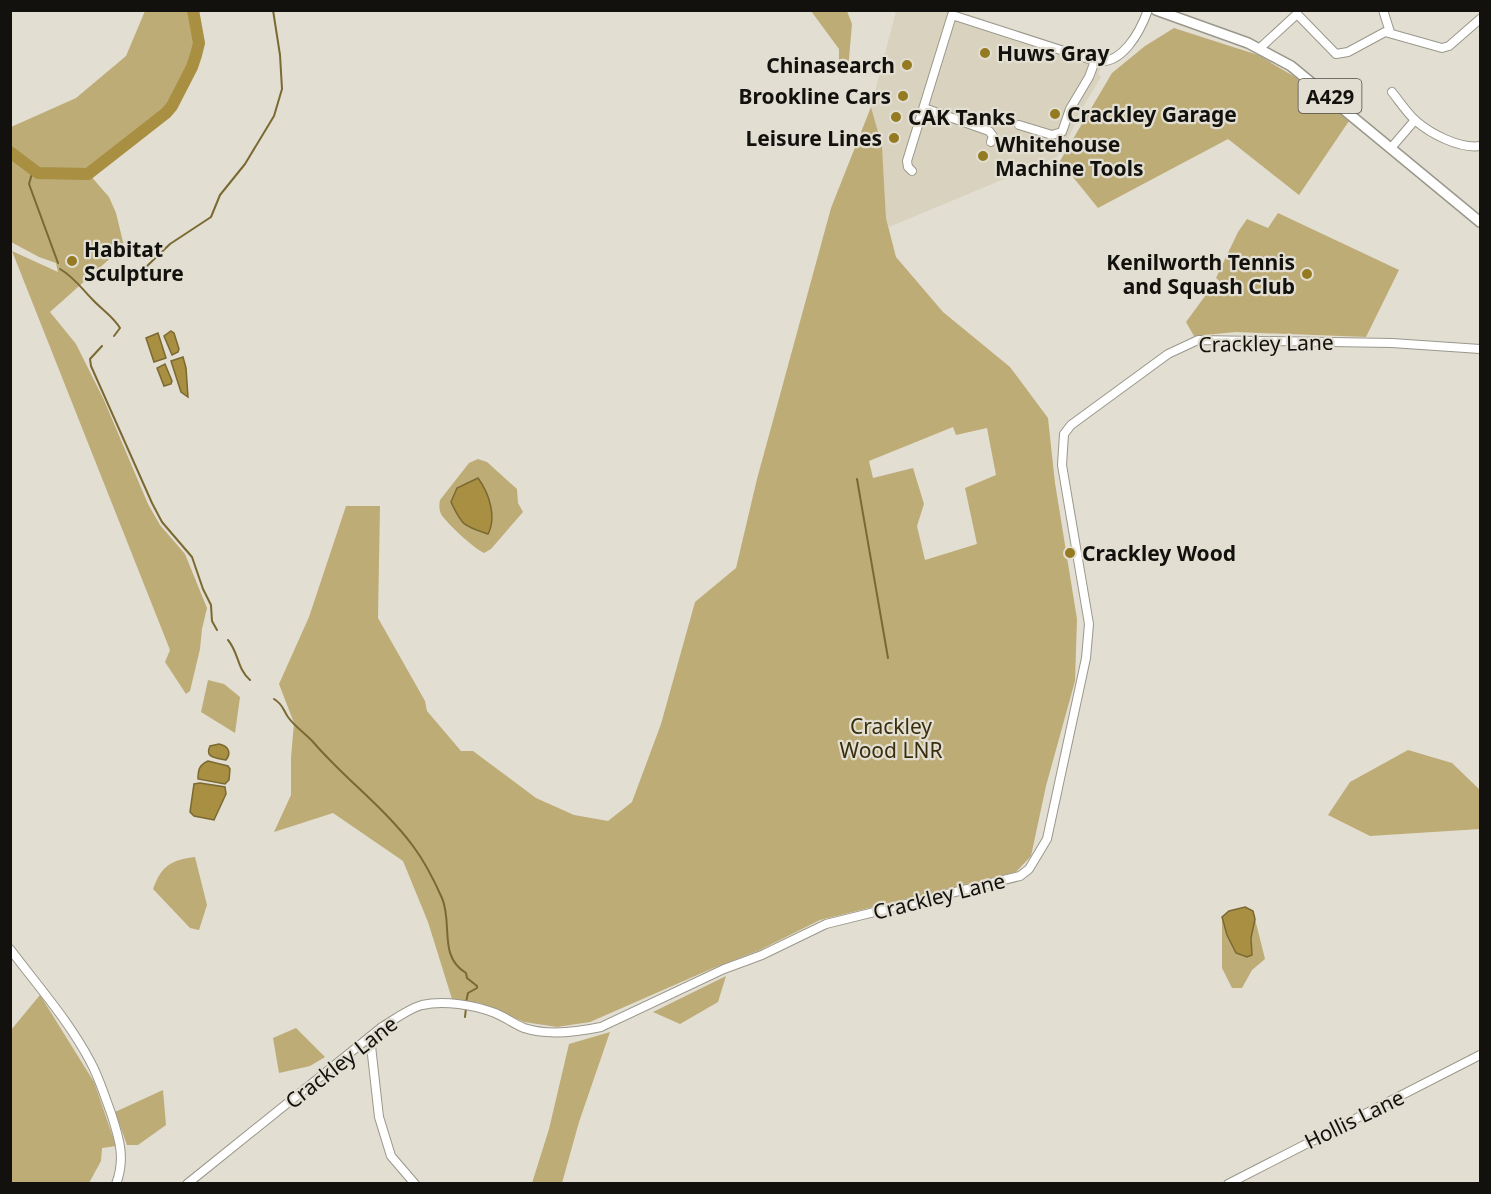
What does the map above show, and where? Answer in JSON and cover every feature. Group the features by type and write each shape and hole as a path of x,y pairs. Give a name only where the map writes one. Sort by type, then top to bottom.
{"main road":[{"name":"A429","path":"1156,10 1260,48 1291,66 1480,222"}],"street":[{"path":"912,171 907,161 952,15 1095,61 1107,62 1124,50 1139,31 1148,10"},
{"path":"1383,10 1390,32"},
{"path":"1260,48 1296,12 1336,54 1348,52 1385,32 1442,48 1449,46 1480,19"},
{"path":"1020,125 1052,135 1062,132 1070,109 1089,77 1095,61"},
{"path":"1392,92 1415,120 1455,143 1480,146"},
{"path":"924,108 989,131 993,136 991,142"},
{"path":"1391,148 1415,120"},
{"name":"Crackley Lane","path":"187,1184 370,1037 407,1012 423,1005 464,1005 495,1013 525,1028 559,1033 601,1027 826,924 1020,876 1029,869 1047,839 1086,658 1089,624 1062,465 1064,434 1071,425 1168,354 1198,340 1392,343 1480,349"},
{"path":"10,949 77,1041 100,1082 121,1145 121,1171 116,1184"},
{"path":"370,1037 379,1117 391,1156 414,1184"},
{"name":"Hollis Lane","path":"1227,1184 1480,1054"}],"shaded area":[{"path":"896,11 959,11 1097,57 1101,68 1098,74 1101,77 1057,157 889,227 886,218 882,146 871,107"},
{"path":"171,331 174,333 179,349 172,355 164,336"},
{"path":"158,333 166,358 154,362 146,338"},
{"path":"183,357 188,397 181,392 171,361"},
{"path":"165,364 172,381 171,384 164,386 157,368"},
{"path":"478,478 491,505 492,520 488,534 461,521 451,502 457,488"},
{"path":"219,744 228,750 226,760 212,757 209,753 210,746"},
{"path":"208,761 228,766 229,780 225,784 198,779 200,768"},
{"path":"194,784 225,787 226,794 214,820 194,816 190,812"},
{"path":"1245,907 1253,911 1255,919 1251,938 1252,955 1247,957 1236,953 1227,935 1222,917 1229,911"}],"green space":[{"path":"145,11 193,11 199,43 196,55 172,106 166,113 89,174 109,197 116,213 124,246 50,312 76,344 104,400 148,504 160,525 185,554 207,608 190,691 186,694 165,662 170,650 12,251 58,272 56,263 11,242 11,127 76,98 126,56"},
{"path":"811,11 847,11 852,24 848,70 839,65 839,49"},
{"path":"1174,28 1258,55 1295,77 1349,121 1299,195 1228,139 1098,208 1060,161 1112,73 1145,46"},
{"name":"Crackley Wood LNR","path":"871,107 882,146 886,218 896,257 943,312 1010,367 1048,418 1055,483 1077,619 1075,681 1046,786 1031,856 1016,872 820,920 760,950 590,1022 557,1027 524,1022 480,1003 452,999 428,922 403,861 333,813 274,832 291,795 294,723 279,684 309,617 346,506 380,506 378,618 425,701 427,711 461,751 473,751 536,798 574,815 608,821 632,802 661,724 695,602 736,568 757,479 831,208","holes":["953,427 956,435 987,428 996,475 965,488 977,544 925,560 917,526 924,504 913,468 873,478 869,461"]},
{"name":"Kenilworth Tennis and Squash Club","path":"1278,213 1399,270 1366,337 1236,332 1194,336 1186,322 1211,288 1227,288 1216,278 1238,232 1247,219 1268,228"},
{"path":"478,459 487,462 517,489 518,503 523,512 491,549 484,553 449,523 441,514 439,507 440,500 469,463"},
{"path":"208,680 224,684 240,697 235,733 201,712"},
{"path":"1408,750 1452,763 1480,790 1480,829 1370,836 1328,815 1350,782"},
{"path":"195,857 207,905 199,930 190,928 153,889 163,870 173,862"},
{"path":"1222,917 1227,935 1252,946 1251,938 1255,919 1265,959 1252,970 1242,988 1232,988 1222,968"},
{"path":"726,976 718,1002 680,1024 653,1012"},
{"path":"40,995 94,1082 116,1146 102,1148 101,1161 89,1183 11,1183 11,1030"},
{"path":"296,1028 325,1057 310,1066 279,1073 273,1038"},
{"path":"610,1032 579,1122 562,1183 532,1183 549,1129 569,1044"},
{"path":"163,1090 166,1125 138,1145 127,1145 115,1112"}],"waterway":[{"path":"10,152 38,173 88,174 172,106 192,67 199,43 193,10"},
{"path":"146,267 170,244 211,217 220,195 245,164 274,116 282,89 280,55 273,10"},
{"path":"33,170 29,184 58,263"},
{"path":"60,269 74,279 117,324 120,328 114,336"},
{"path":"102,346 90,359 91,366 162,522 192,557 211,605 212,621 217,630"},
{"path":"857,479 888,658"},
{"path":"228,640 250,680"},
{"path":"274,699 281,705 293,724 390,819 421,858 442,898 452,958 457,966 466,973 467,978 477,986 468,993 466,1002"},
{"path":"465,1017 466,1008"}],"place":[{"name":"Huws Gray","path":"985,53"},
{"name":"Chinasearch","path":"907,65"},
{"name":"Brookline Cars","path":"903,96"},
{"name":"Crackley Garage","path":"1055,114"},
{"name":"CAK Tanks","path":"896,117"},
{"name":"Leisure Lines","path":"894,138"},
{"name":"Whitehouse Machine Tools","path":"983,156"},
{"name":"Habitat Sculpture","path":"72,261"},
{"name":"Kenilworth Tennis and Squash Club","path":"1307,274"},
{"name":"Crackley Wood","path":"1070,553"}]}
